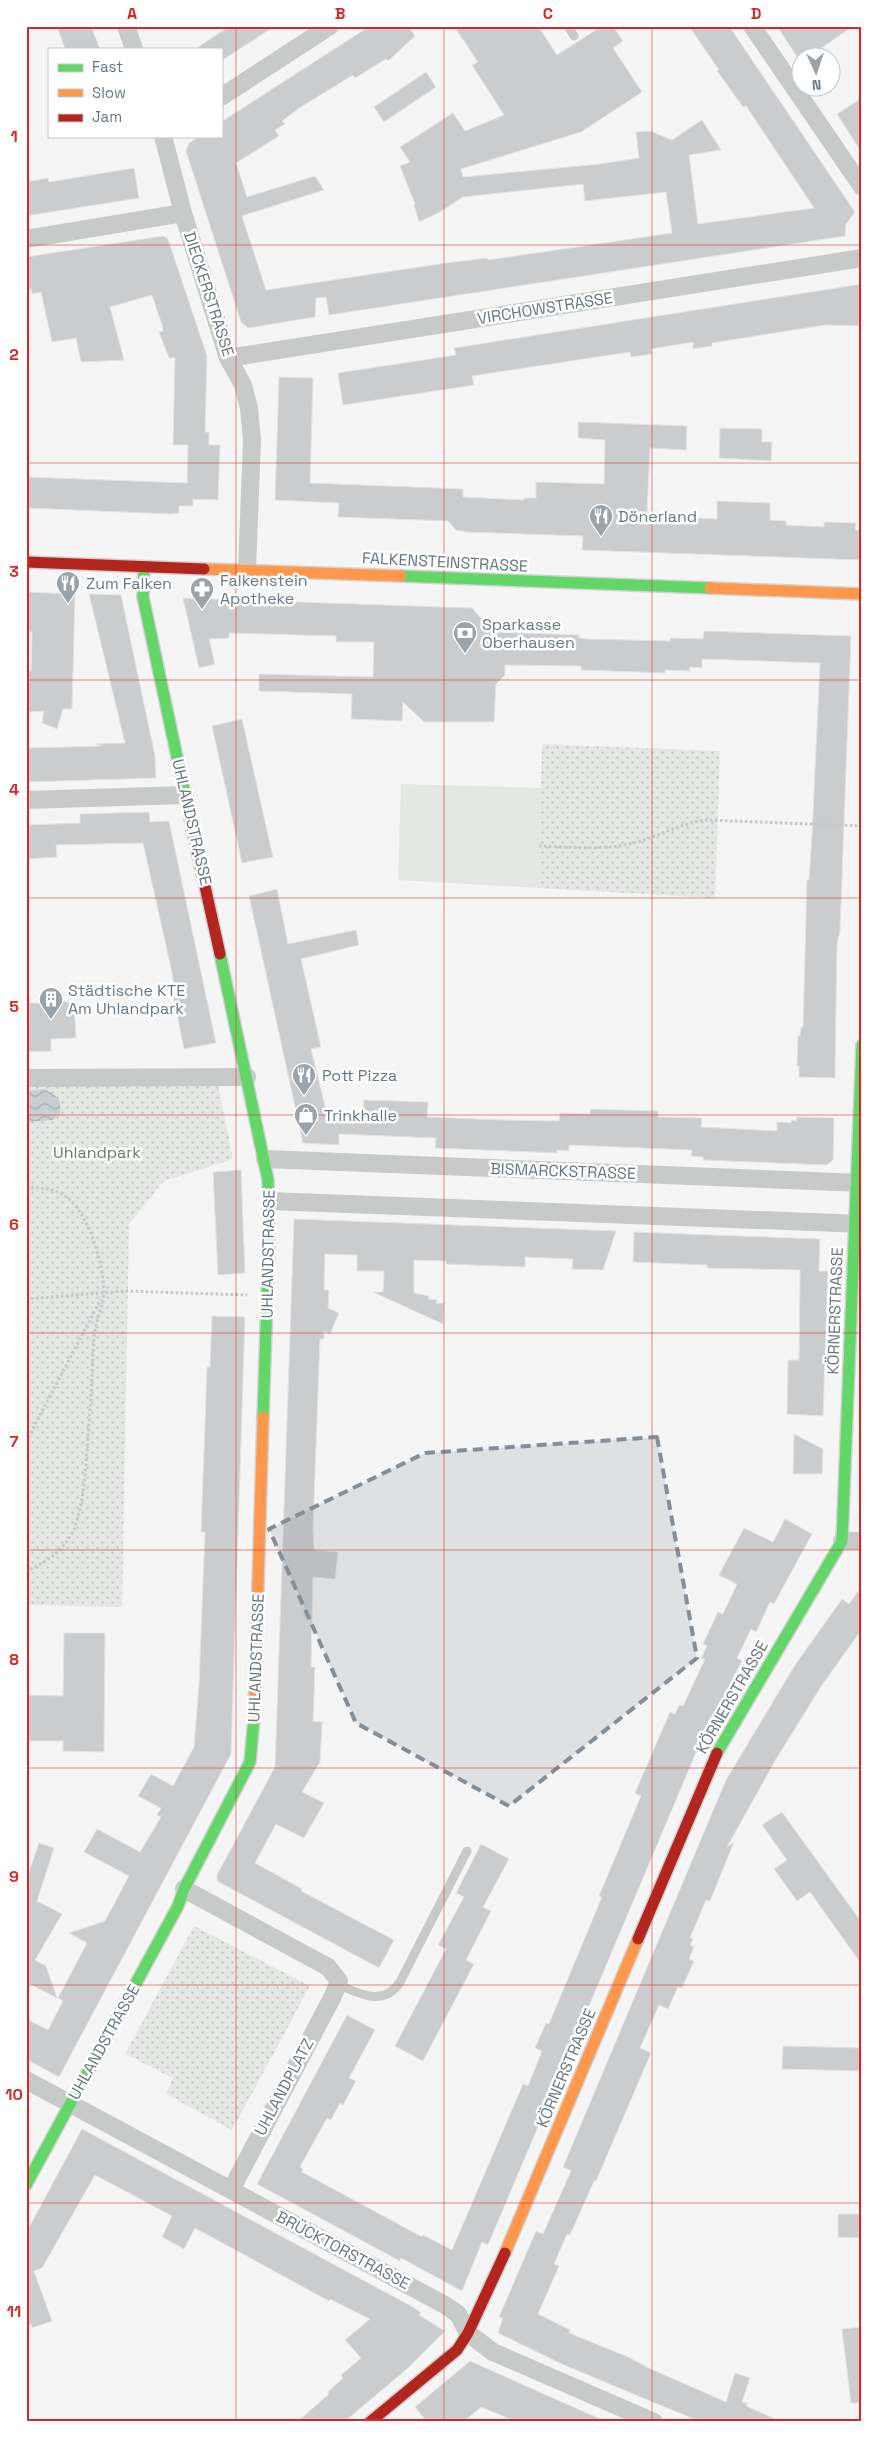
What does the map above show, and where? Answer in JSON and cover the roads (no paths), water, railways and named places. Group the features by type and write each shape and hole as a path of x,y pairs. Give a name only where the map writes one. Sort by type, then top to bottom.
{"street":[{"path":"126,26 134,48"},
{"path":"222,96 330,26"},
{"path":"752,26 862,187"},
{"name":"DIECKERSTRASSE","path":"163,138 183,213 228,358 243,385 251,422 247,570"},
{"path":"26,239 183,213"},
{"name":"VIRCHOWSTRASSE","path":"228,358 862,258"},
{"name":"FALKENSTEINSTRASSE","path":"26,562 862,594"},
{"name":"UHLANDSTRASSE","path":"26,2186 178,1906 184,1889 238,1788 250,1762 253,1746 270,1202 264,1159 247,1077 143,597 144,567"},
{"path":"26,800 185,795"},
{"name":"KÖRNERSTRASSE","path":"370,2422 457,2350 468,2333 498,2270 718,1751 842,1542 858,1224 862,1045"},
{"path":"26,1078 247,1077"},
{"name":"BISMARCKSTRASSE","path":"264,1159 859,1183"},
{"path":"270,1202 858,1224"},
{"path":"842,1542 862,1542"},
{"path":"184,1889 328,1967 336,1976 338,1985"},
{"name":"UHLANDPLATZ","path":"231,2190 338,1985"},
{"name":"BRÜCKTORSTRASSE","path":"26,2080 445,2305 458,2314 468,2333 493,2352 654,2422"}],"lane":[{"path":"568,26 574,36"},
{"path":"338,1985 374,1997 393,1992 400,1982 467,1851"}],"water":[{"path":"44,1089 58,1098 60,1114 53,1120 26,1122 26,1091"}],"place":[{"name":"Dönerland","path":"601,537"},
{"name":"Zum Falken","path":"68,604"},
{"name":"Falkenstein Apotheke","path":"202,610"},
{"name":"Sparkasse Oberhausen","path":"465,654"},
{"name":"Städtische KTE Am Uhlandpark","path":"51,1020"},
{"name":"Pott Pizza","path":"304,1096"},
{"name":"Trinkhalle","path":"306,1136"}],"park label":[{"name":"Uhlandpark","path":"97,1152"}]}
